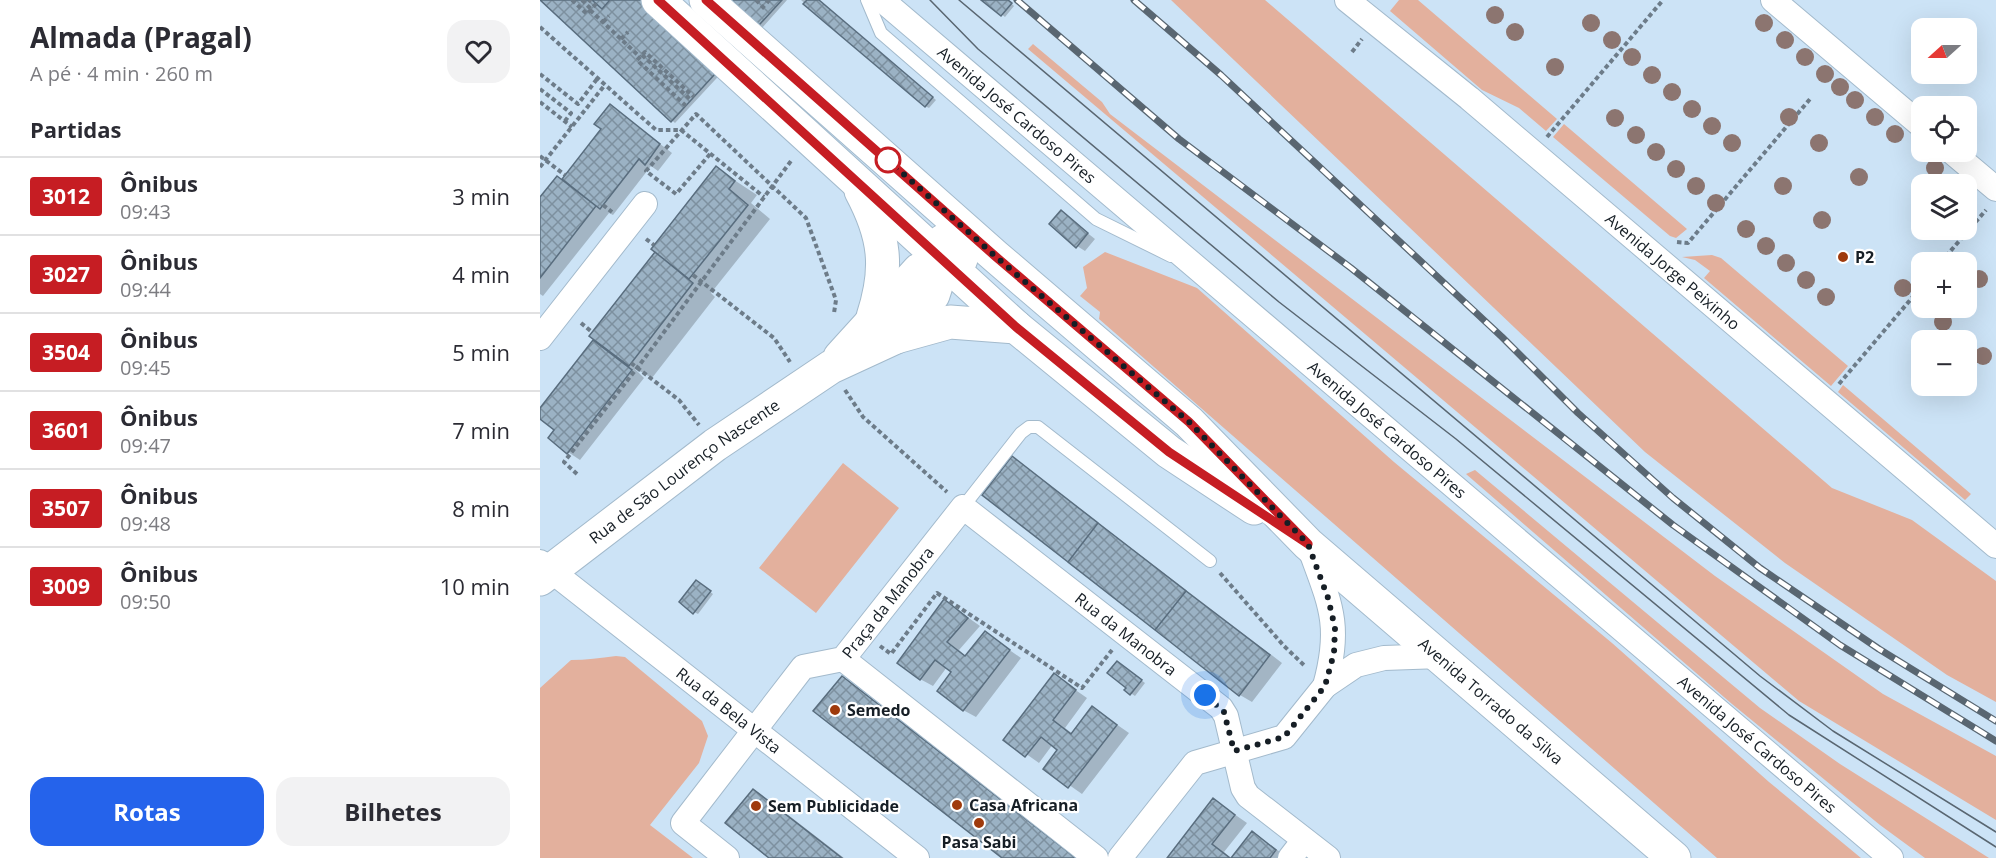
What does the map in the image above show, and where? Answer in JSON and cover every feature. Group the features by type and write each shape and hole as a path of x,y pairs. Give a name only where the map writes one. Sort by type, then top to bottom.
{"main road":[{"name":"Avenida Torrado da Silva","path":"658,0 1016,327 1169,452 1308,544"},
{"name":"Avenida Torrado da Silva","path":"706,0 995,256 1189,422 1308,544 1674,858"},
{"path":"853,176 879,233 884,263 881,292 884,330"},
{"name":"Avenida Torrado da Silva","path":"929,196 940,222 944,261"},
{"path":"944,261 995,256"},
{"name":"Rua de São Lourenço Nascente","path":"543,570 715,445 933,295 944,261"},
{"name":"Rua de São Lourenço Nascente","path":"884,330 950,322 1016,327"}],"street":[{"name":"Avenida José Cardoso Pires","path":"882,0 1891,858"},
{"name":"Avenida Jorge Peixinho","path":"1347,0 1469,98 1996,546"},
{"path":"1773,0 1911,117"},
{"path":"1961,162 1993,197"},
{"path":"540,338 645,204"},
{"name":"Rua da Manobra","path":"963,507 1221,708 1226,716 1243,788 1248,796 1297,849 1328,858"},
{"name":"Praça da Manobra","path":"728,858 683,823 803,667 843,659 963,507"},
{"path":"1308,544 1328,598 1335,628 1334,653 1325,686"},
{"name":"Rua da Bela Vista","path":"543,570 917,858"},
{"path":"1120,858 1192,766 1284,737 1325,686 1356,665 1384,658 1441,656"},
{"path":"843,659 1096,858"}],"lane":[{"path":"867,0 881,33 1096,219 1201,271"},
{"path":"963,507 1021,432 1029,427 1038,427 1210,561"}],"path":[{"path":"572,0 587,14 593,7"},
{"path":"756,0 765,9"},
{"path":"1550,134 1663,0"},
{"path":"585,1 621,39 693,98"},
{"path":"603,22 609,16"},
{"path":"540,27 656,130 681,130 764,197"},
{"path":"621,39 628,32"},
{"path":"642,55 638,60 686,106"},
{"path":"540,74 578,104 597,79"},
{"path":"540,167 604,86"},
{"path":"540,89 571,113 564,121"},
{"path":"1688,243 1810,99"},
{"path":"540,102 572,127"},
{"path":"710,154 676,195 646,171 696,114 806,218 836,300 834,313"},
{"path":"540,156 565,175"},
{"path":"577,474 564,462 638,368 791,161"},
{"path":"1949,252 1993,197"},
{"path":"693,275 818,375"},
{"path":"1840,382 1911,299"},
{"path":"631,363 680,400 715,445"},
{"path":"862,417 963,507"},
{"path":"1210,561 1284,646 1325,686"},
{"path":"862,635 891,654 938,593 1082,687 1125,633"}],"shaded area":[{"path":"1171,0 1265,0 1832,488 1912,520 1996,581 1996,702 1947,675 1785,563 1645,452"},
{"path":"1399,0 1418,0 1557,119 1546,131 1519,108 1482,90 1390,11"},
{"path":"1033,44 1102,102 1110,114 1715,576 1883,694 1996,756 1996,820 1799,701 1028,49"},
{"path":"1564,124 1687,229 1676,238 1670,236 1553,137"},
{"path":"1105,252 1197,288 1394,462 1612,643 1769,782 1861,858 1717,858 1099,319 1100,312 1080,296 1087,288 1083,267"},
{"path":"1712,255 1721,258 1848,366 1831,386 1704,278 1710,271 1695,260 1682,257"},
{"path":"1843,385 1971,494 1965,500 1838,392"},
{"path":"843,463 899,508 816,613 759,568"},
{"path":"1475,470 1760,708 1840,764 1989,858 1925,858 1880,825 1732,704 1466,474"},
{"path":"625,657 702,721 708,736 699,763 650,825 693,858 540,858 540,688 571,660"}],"building":[{"path":"540,0 656,0 725,63 671,122"},
{"path":"592,0 608,0 609,1 602,9"},
{"path":"710,0 782,0 749,36"},
{"path":"807,0 819,0 933,97 925,107 803,4"},
{"path":"981,0 1008,0 1012,3 1001,16"},
{"path":"610,104 660,144 645,165 639,159 600,209 562,179 601,129 594,124"},
{"path":"716,166 735,181 729,189 748,205 689,279 651,249"},
{"path":"557,176 596,206 540,278 540,197"},
{"path":"1061,210 1088,233 1076,248 1049,224"},
{"path":"655,252 693,283 629,366 589,336"},
{"path":"593,340 632,370 567,454 548,438 554,430 540,419 540,408"},
{"path":"1012,456 1098,523 1068,562 982,495"},
{"path":"1098,523 1186,591 1155,630 1068,562"},
{"path":"696,580 711,591 693,614 679,602"},
{"path":"1186,591 1270,655 1239,696 1155,630"},
{"path":"944,599 968,618 947,642 965,656 985,631 1010,650 963,711 937,691 951,672 935,660 920,680 897,663"},
{"path":"1117,661 1142,680 1130,695 1124,690 1126,688 1107,673"},
{"path":"1054,673 1076,690 1053,720 1071,734 1092,706 1117,725 1068,788 1043,769 1057,750 1041,737 1025,757 1003,740"},
{"path":"842,676 1076,858 1002,858 813,711"},
{"path":"753,789 842,858 769,858 725,823"},
{"path":"1213,798 1235,815 1212,844 1230,858 1167,858"},
{"path":"1252,831 1276,850 1270,858 1231,858"}],"tram line":[{"path":"930,0 978,49 1279,302 1456,439 1789,715 1996,847"},
{"path":"959,0 1760,676 1833,731 1996,832"}],"railway":[{"path":"1017,0 1179,139 1351,268 1673,525 1840,645 1996,741"},
{"path":"1134,0 1221,75 1502,337 1578,413 1673,498 1760,568 1879,649 1996,721"}],"bus line":[{"name":"3012","path":"658,0 1016,327 1078,375 1169,452 1308,544 1189,422 995,256 706,0"}],"place":[{"name":"P2","path":"1843,257"},
{"name":"Semedo","path":"835,710"},
{"name":"Casa Africana","path":"957,805"},
{"name":"Sem Publicidade","path":"756,806"},
{"name":"Pasa Sabi","path":"979,823"}],"route":[{"path":"888,160 995,256 1189,422 1308,544 1328,598 1335,628 1334,653 1325,686 1284,737 1234,751 1224,712 1205,695"}]}
